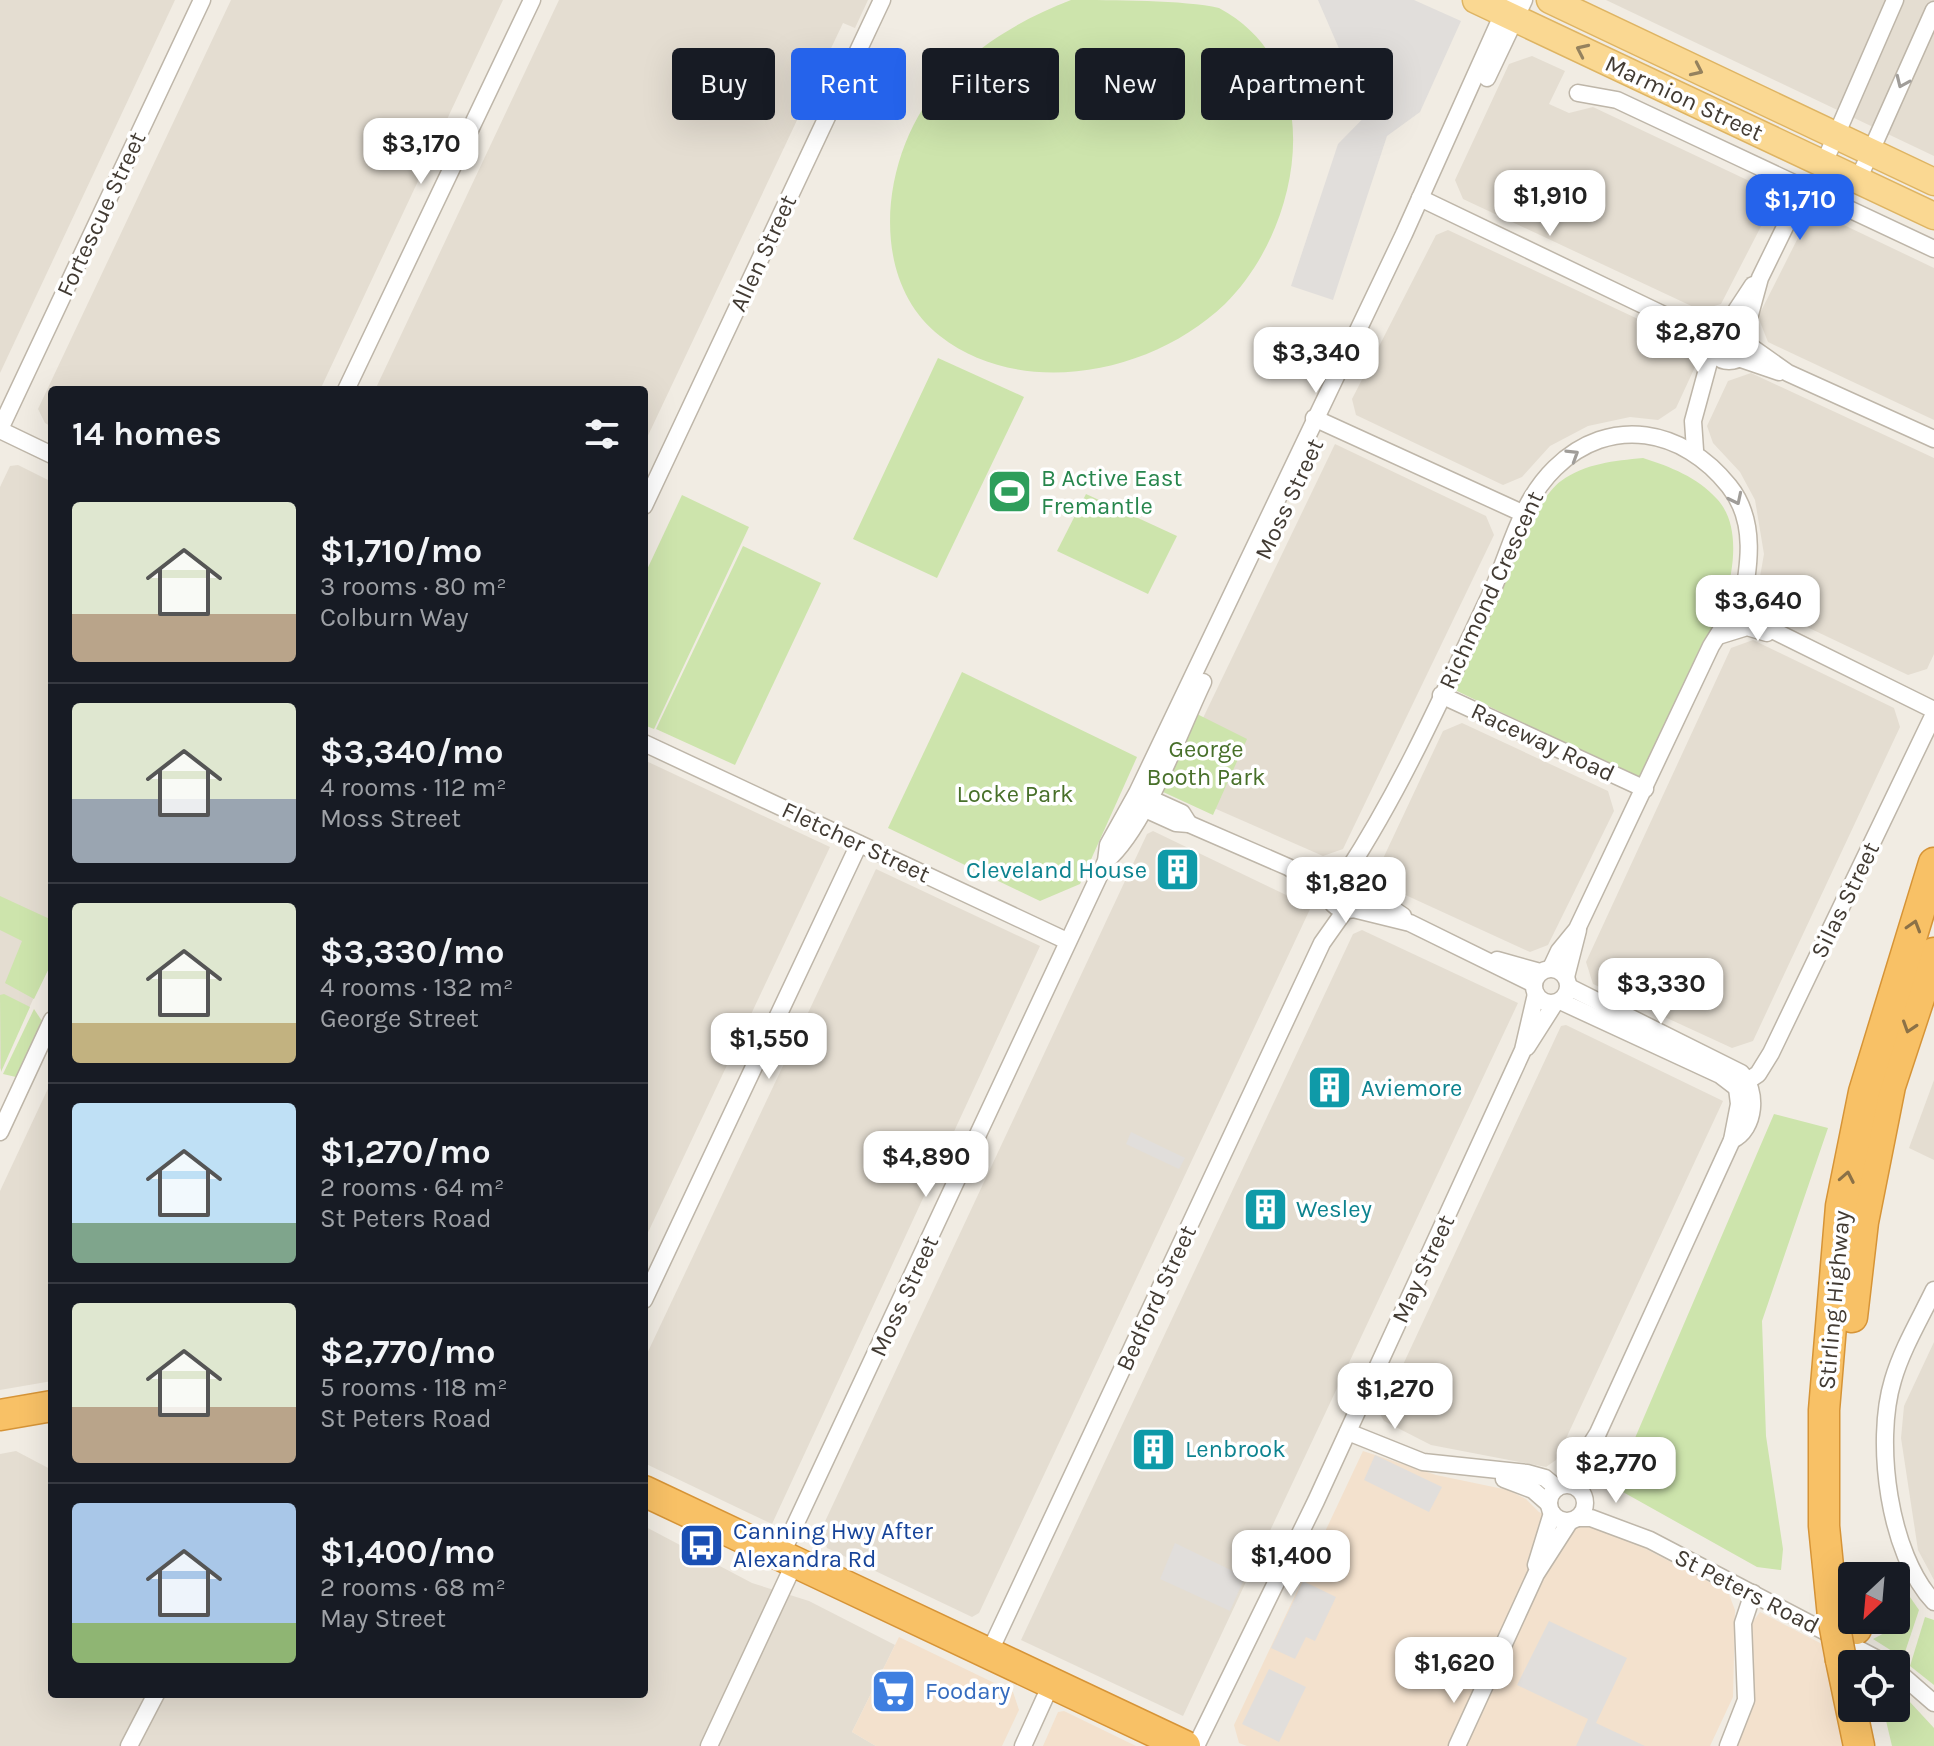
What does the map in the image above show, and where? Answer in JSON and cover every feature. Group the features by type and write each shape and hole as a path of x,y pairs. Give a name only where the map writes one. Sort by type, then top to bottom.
{"highway":[{"name":"Stirling Highway","path":"1838,1577 1824,1526 1824,1410 1841,1206 1864,1092 1934,863"},
{"name":"Stirling Highway","path":"1845,1562 1843,1446 1846,1361 1863,1222 1890,1086 1934,953"},
{"path":"0,1415 48,1407"},
{"path":"648,1493 1185,1746"},
{"name":"Stirling Highway","path":"1857,1722 1859,1746"},
{"path":"1874,1722 1880,1746"}],"main road":[{"name":"Marmion Street","path":"1476,0 1513,8 1934,216"},
{"name":"Marmion Street","path":"1550,0 1934,182"}],"street":[{"name":"Fortescue Street","path":"0,430 202,0"},
{"path":"348,386 532,0"},
{"name":"Allen Street","path":"648,497 882,0"},
{"path":"1824,163 1895,0"},
{"name":"Moss Street","path":"709,1746 788,1559 1067,941 1106,861 1120,850 1139,800 1425,200 1513,8"},
{"path":"1858,180 1933,13"},
{"path":"1578,93 1617,100 1934,249"},
{"path":"1682,444 1696,414 1740,349 1760,278 1804,188"},
{"path":"1425,200 1664,315 1711,348 1740,349 1934,439"},
{"path":"1682,444 1696,414 1711,348 1722,325 1760,278"},
{"path":"1664,315 1738,325 1740,349"},
{"path":"1320,420 1522,513"},
{"path":"0,430 48,453"},
{"name":"Richmond Crescent","path":"1353,879 1507,557 1522,513 1553,470 1580,450 1605,439 1629,435 1682,444"},
{"path":"1682,444 1730,487 1746,522 1750,560 1743,620"},
{"path":"1551,986 1559,951 1577,929 1726,622 1743,620 1791,639 1934,712"},
{"name":"Raceway Road","path":"1441,695 1645,789"},
{"name":"Silas Street","path":"1744,1085 1771,1053 1934,712"},
{"name":"Fletcher Street","path":"648,745 1067,941"},
{"path":"1139,800 1182,813 1189,824 1288,867 1339,903 1410,923 1551,986 1744,1085 1732,1140 1598,1433 1550,1508 1536,1574"},
{"path":"648,1292 859,844"},
{"path":"1288,867 1353,879 1410,923"},
{"path":"1339,903 1330,881 1353,879"},
{"path":"1339,903 1362,902 1353,879"},
{"name":"Bedford Street","path":"989,1653 1339,903"},
{"name":"May Street","path":"1196,1746 1350,1427 1551,986"},
{"path":"0,1132 48,1029"},
{"path":"1934,1290 1893,1380 1886,1414 1887,1469 1895,1523 1907,1564 1934,1602"},
{"path":"1350,1427 1411,1459 1489,1471 1497,1469 1527,1473 1562,1486"},
{"path":"1457,1746 1536,1574 1574,1520 1585,1497 1598,1433"},
{"path":"1489,1471 1495,1477 1522,1484 1550,1508"},
{"name":"St Peters Road","path":"1562,1486 1641,1531 1650,1540"},
{"name":"St Peters Road","path":"1550,1508 1574,1520 1591,1518 1650,1540 1861,1650"},
{"path":"1728,1746 1746,1700 1743,1623 1753,1593"},
{"path":"1023,1746 1052,1682"},
{"path":"1910,1682 1934,1703"},
{"path":"129,1746 154,1698"}],"shaded area":[{"path":"0,0 175,0 0,373"},
{"path":"231,0 503,0 322,386 49,386"},
{"path":"559,0 868,0 855,28 843,23 831,48 791,48 791,120 797,120 648,436 648,386 377,386"},
{"path":"1318,0 1414,0 1461,21 1420,112 1387,136 1333,300 1291,286 1338,144 1362,120 1393,120 1393,48 1339,48"},
{"path":"1606,0 1934,0 1934,156"},
{"path":"1532,56 1565,71 1549,104 1569,113 1593,107 1762,187 1771,207 1721,304 1700,310 1463,199 1455,180 1509,64"},
{"path":"1825,216 1934,268 1934,420 1768,342 1758,317 1806,222"},
{"path":"1448,230 1687,342 1695,367 1676,408 1658,420 1630,417 1588,426 1550,446 1522,477 1503,485 1356,415 1352,399 1436,235"},
{"path":"1751,373 1934,458 1934,654 1927,669 1908,675 1765,607 1758,588 1764,554 1755,500 1740,472 1713,443 1707,426 1728,381"},
{"path":"48,388 48,425 38,409"},
{"path":"1335,444 1486,516 1494,535 1343,849 1323,856 1207,805 1177,772"},
{"path":"18,465 48,480 48,968 0,1070 0,487 10,466"},
{"path":"1753,640 1894,708 1900,727 1753,1041 1732,1048 1593,984 1586,962 1731,648"},
{"path":"1462,723 1608,791 1614,811 1548,945 1530,952 1388,887 1380,865 1443,731"},
{"path":"648,762 830,847 648,1233"},
{"path":"1153,831 1311,907 979,1613 972,1617 827,1548 821,1530 1147,834"},
{"path":"876,869 1040,946 772,1524 648,1465 648,1352"},
{"path":"1362,930 1518,1003 1183,1716 1021,1640 1353,934"},
{"path":"1566,1025 1723,1101 1556,1460 1546,1467 1431,1445 1384,1421 1380,1414 1561,1026"},
{"path":"1934,1080 1934,1160 1909,1148"},
{"path":"48,1089 48,1382 0,1390 0,1191"},
{"path":"1131,1132 1185,1158 1179,1169 1126,1144"},
{"path":"1934,1342 1934,1580 1918,1550 1901,1438 1904,1406"},
{"path":"16,1451 48,1468 48,1698 648,1698 648,1528 752,1583 809,1601 895,1645 852,1732 876,1746 0,1746 0,1454"},
{"path":"1363,1451 1436,1475 1508,1490 1526,1499 1539,1512 1570,1528 1580,1522 1595,1522 1728,1592 1735,1610 1733,1697 1710,1746 1247,1746 1239,1743 1234,1725"},
{"path":"1375,1455 1442,1487 1429,1512 1364,1480"},
{"path":"1175,1543 1245,1577 1230,1611 1160,1579"},
{"path":"1303,1581 1336,1597 1315,1641 1306,1637 1295,1659 1271,1648"},
{"path":"1760,1612 1826,1646 1838,1698 1838,1722 1843,1722 1849,1746 1736,1746 1755,1698 1751,1624"},
{"path":"1549,1621 1627,1658 1596,1723 1645,1746 1576,1746 1588,1719 1517,1685"},
{"path":"899,1637 1013,1692 1019,1710 1002,1746 876,1746 852,1732"},
{"path":"1269,1669 1306,1687 1279,1742 1242,1724"},
{"path":"1064,1711 1136,1746 1043,1746 1058,1712"}],"green space":[{"path":"1071,0 1168,2 1219,8 1255,35 1264,48 1201,48 1201,120 1291,120 1293,150 1286,193 1272,234 1251,272 1225,304 1195,328 1161,348 1124,362 1086,370 1047,372 1009,368 973,356 940,336 916,310 900,280 891,245 890,209 896,173 922,110 922,120 1059,120 1059,48 983,48 1037,15"},
{"path":"938,358 1024,397 937,578 853,539"},
{"path":"1643,458 1683,474 1717,499 1731,526 1733,560 1712,640 1643,781 1455,690 1518,546 1548,495 1561,481 1580,470"},
{"path":"1086,494 1177,536 1148,594 1057,551"},
{"path":"682,495 749,527 654,729 648,727 648,567"},
{"path":"743,546 821,583 735,765 656,729"},
{"name":"Locke Park","path":"962,672 1137,757 1080,884 1040,901 888,828"},
{"name":"George Booth Park","path":"1197,714 1247,739 1213,815 1161,791"},
{"path":"0,896 48,918 48,970 34,999 5,983 22,941 0,930"},
{"path":"4,994 30,1007 1,1072 0,995"},
{"path":"34,1009 42,1021 16,1077 3,1074"},
{"path":"1774,1114 1828,1128 1762,1321 1766,1436 1783,1549 1781,1570 1757,1567 1614,1487"},
{"path":"1910,1597 1919,1610 1906,1650 1890,1650 1873,1639 1882,1634 1910,1634"},
{"path":"1925,1617 1934,1620 1934,1685 1910,1666"},
{"path":"1910,1702 1934,1728 1934,1746 1892,1746 1886,1722 1910,1722"}],"place":[{"name":"B Active East Fremantle","path":"1010,492"},
{"name":"Cleveland House","path":"1178,870"},
{"name":"Aviemore","path":"1330,1088"},
{"name":"Wesley","path":"1265,1209"},
{"name":"Lenbrook","path":"1154,1449"},
{"name":"Canning Hwy After Alexandra Rd","path":"702,1545"},
{"name":"Foodary","path":"894,1691"}]}
